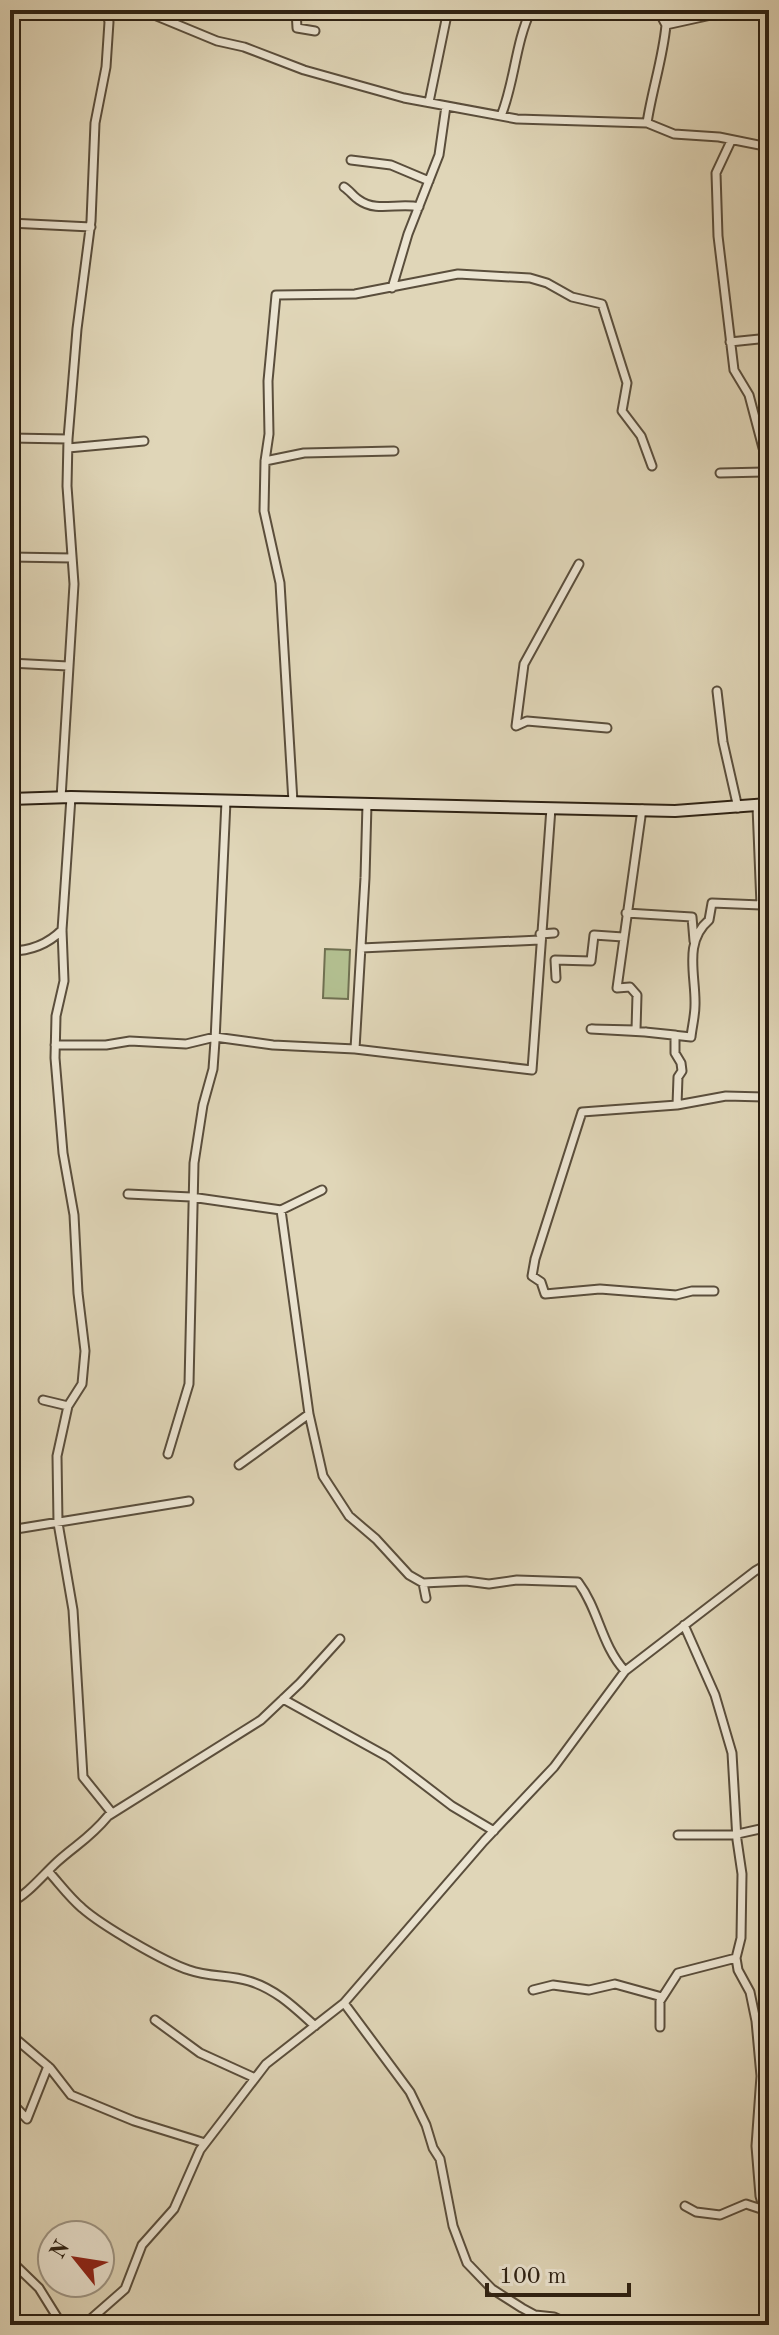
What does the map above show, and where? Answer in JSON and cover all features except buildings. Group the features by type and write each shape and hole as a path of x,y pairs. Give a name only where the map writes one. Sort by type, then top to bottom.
{"main road":[{"path":"10,799 642,809 763,805"}],"street":[{"path":"106,10 109,37 95,123 91,227 77,329 68,439 67,486 74,584 68,666 62,930 64,981 56,1016 55,1045 58,1109 74,1215 85,1351 82,1384 68,1406 57,1456 58,1523 73,1610 83,1777 112,1813"},
{"path":"142,10 217,41 404,98 517,119 647,123 674,134 719,137 769,147"},
{"path":"296,10 297,28 315,31"},
{"path":"429,102 448,10"},
{"path":"501,116 512,90 516,54 531,10"},
{"path":"647,123 664,46 666,25 658,10"},
{"path":"666,25 734,10"},
{"path":"392,288 439,155 446,106"},
{"path":"731,141 716,173 718,236 730,342 734,370 749,395 763,448 769,453"},
{"path":"351,160 391,165 429,181"},
{"path":"344,187 360,202 374,206 406,203 419,207"},
{"path":"10,223 91,227"},
{"path":"293,802 280,583 264,511 269,434 268,381 276,295 355,294 458,274 517,277 547,283 572,297 602,304 627,383 622,411 641,436 652,466"},
{"path":"730,342 769,338"},
{"path":"10,438 68,439"},
{"path":"68,448 144,441"},
{"path":"265,461 304,453 394,451"},
{"path":"720,473 769,472"},
{"path":"10,557 72,558"},
{"path":"579,564 524,664 516,726 527,721 607,728"},
{"path":"10,663 68,666"},
{"path":"717,691 723,742 738,808"},
{"path":"168,1454 189,1384 191,1197 203,1105 213,1069 226,801"},
{"path":"355,1049 367,804"},
{"path":"694,945 701,928 709,920 712,903 761,905 763,805"},
{"path":"55,1045 106,1045 130,1041 186,1044 215,1037 273,1045 355,1049 532,1070 551,808"},
{"path":"642,809 617,988 630,987 637,995 636,1030 591,1029 675,1035 675,1053 682,1071 678,1077 677,1105"},
{"path":"626,913 692,917 695,1005 691,1037 645,1032"},
{"path":"10,951 26,951 54,938 62,930"},
{"path":"361,948 540,937 554,933"},
{"path":"556,978 555,960 591,961 594,935 623,937"},
{"path":"714,1291 676,1295 600,1289 545,1294 541,1282 532,1276 582,1112 677,1105 726,1096 769,1097"},
{"path":"128,1194 191,1197 281,1210 322,1190"},
{"path":"281,1210 309,1414 323,1476 349,1516 376,1539 409,1575 423,1583 578,1582 587,1595 613,1658 625,1671"},
{"path":"43,1400 68,1406"},
{"path":"239,1465 309,1414"},
{"path":"10,1530 189,1501"},
{"path":"84,2325 125,2289 142,2245 174,2209 205,2143 266,2064 344,2003 554,1767 625,1671 769,1563"},
{"path":"423,1583 426,1598"},
{"path":"684,1625 715,1695 732,1753 742,1874 741,1938 736,1958 738,1970 750,1992 756,2021 761,2076 756,2146 760,2196 769,2222"},
{"path":"10,1903 19,1899 91,1837 112,1813 261,1720 340,1639"},
{"path":"283,1699 388,1757 452,1806 494,1831"},
{"path":"678,1835 718,1836 769,1827"},
{"path":"48,1871 83,1909 142,1947 187,1970 247,1980 269,1989 315,2026"},
{"path":"660,2027 658,2010 662,1997 678,1973 736,1958"},
{"path":"533,1990 553,1985 589,1990 615,1984 662,1997"},
{"path":"344,2003 410,2092 426,2125 440,2159 453,2226 467,2263 492,2289 535,2315 571,2325"},
{"path":"155,2020 200,2053 255,2078"},
{"path":"10,2034 48,2066 71,2095 134,2121 205,2143"},
{"path":"10,2101 27,2119 48,2066"},
{"path":"685,2206 696,2212 720,2215 746,2204 764,2210"},
{"path":"10,2260 39,2288 62,2325"},
{"path":"543,2325 548,2317"},
{"path":"399,2325 405,2321 411,2325"}],"green space":[{"path":"325,949 350,950 348,999 323,998"}]}
